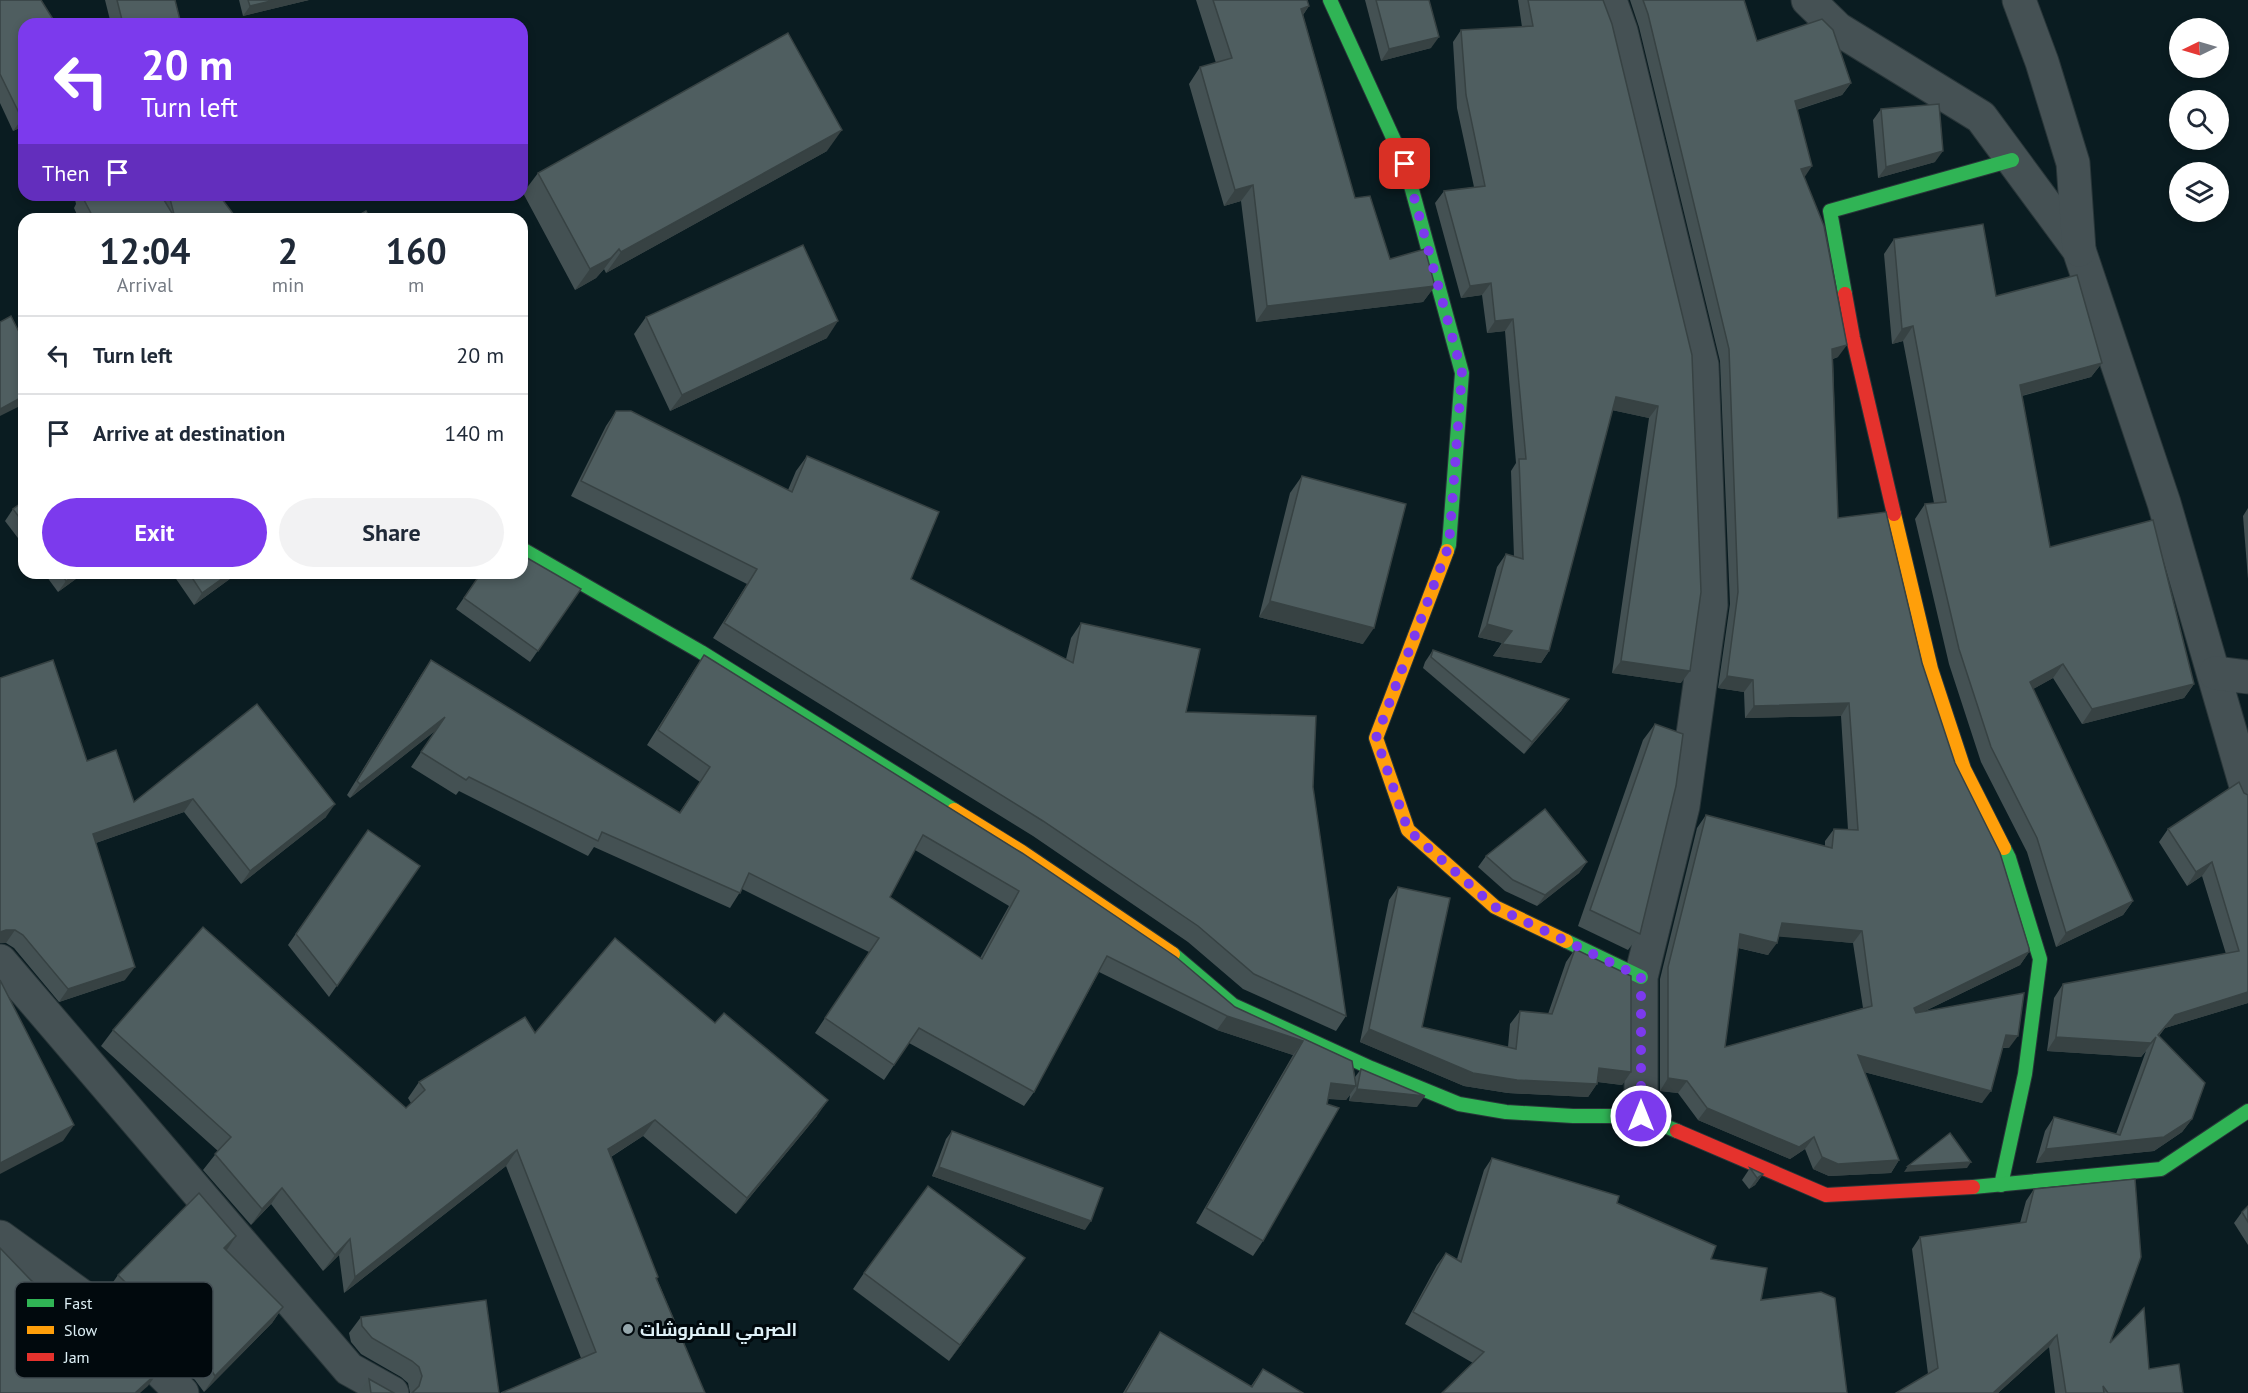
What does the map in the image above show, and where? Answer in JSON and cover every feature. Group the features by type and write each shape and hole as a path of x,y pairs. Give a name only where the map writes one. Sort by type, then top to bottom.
{"street":[{"path":"1330,0 1405,164 1462,373 1449,545 1376,738 1408,830 1495,907 1641,977"},
{"path":"1610,0 1622,31 1702,365 1711,605 1683,806 1641,977 1641,1116"},
{"path":"1808,0 1838,29 1981,117 2079,250"},
{"path":"2019,0 2042,62 2073,163 2079,250 2164,503 2248,793"},
{"path":"2001,1185 2025,1074 2040,959 2009,858 1964,769 1931,669 1853,338 1830,211 2012,160"},
{"path":"528,552 700,652 1022,852 1177,957 1233,1005 1371,1068 1459,1104 1506,1112 1574,1116 1641,1116 1826,1195 2001,1185 2161,1169 2248,1112"},
{"path":"2215,673 2248,677"},
{"path":"0,961 349,1369 392,1393"},
{"path":"0,1237 62,1282"},
{"path":"167,1378 182,1393"}],"building":[{"path":"0,0 41,0 52,18 18,18 18,111 0,74"},
{"path":"117,0 175,0 180,18 122,18"},
{"path":"248,0 275,0 250,6"},
{"path":"1213,0 1307,0 1309,6 1301,9 1355,198 1370,196 1390,259 1425,249 1435,286 1267,306 1253,185 1235,190 1200,67 1232,58"},
{"path":"1376,0 1429,0 1439,37 1389,49"},
{"path":"1528,0 1603,0 1612,24 1692,355 1701,592 1690,671 1621,661 1658,406 1616,397 1549,651 1502,644 1512,631 1487,624 1506,554 1523,559 1519,459 1526,459 1513,319 1495,321 1491,283 1470,286 1444,191 1485,186 1466,95 1461,30 1533,26"},
{"path":"1643,0 1744,0 1757,41 1822,19 1833,30 1851,83 1795,101 1812,166 1801,169 1824,226 1847,345 1832,349 1838,518 1886,512 1922,663 1955,763 2000,853 2029,948 2029,952 1914,1008 1916,1013 2024,993 2018,1036 2006,1035 1991,1091 1858,1055 1899,1160 1838,1164 1822,1157 1814,1137 1799,1147 1707,1108 1687,1081 1668,1078 1668,967 1706,815 1832,848 1834,829 1858,830 1849,703 1754,706 1753,680 1727,676 1738,592 1729,349","holes":["1782,923 1862,931 1872,1006 1725,1047 1740,934 1777,943"]},
{"path":"788,33 842,130 621,252 619,249 611,258 590,269 538,173"},
{"path":"1939,104 1943,151 1886,167 1881,109"},
{"path":"85,201 165,201 172,213 91,213"},
{"path":"171,201 224,201 232,213 174,213"},
{"path":"1983,224 1996,296 2077,275 2102,363 2020,385 2050,547 2153,520 2194,684 2092,709 2063,664 2030,682 2133,901 2066,933 2037,838 1991,747 1959,649 1925,504 1946,502 1913,326 1902,329 1894,239"},
{"path":"803,245 838,321 682,395 646,317"},
{"path":"11,316 18,330 18,399 0,409 0,322"},
{"path":"616,411 631,411 792,492 807,456 939,512 911,579 1073,663 1081,623 1200,649 1186,712 1316,716 1313,787 1346,1016 1254,974 1198,926 1043,821 724,623 757,569 581,481"},
{"path":"1302,476 1406,504 1374,628 1270,601"},
{"path":"18,505 18,516 13,509"},
{"path":"528,558 581,589 538,651 464,598 477,579 528,579"},
{"path":"193,579 222,579 202,593"},
{"path":"1433,650 1569,699 1532,742 1431,657"},
{"path":"704,655 1022,853 1176,957 1235,1007 1352,1061 1356,1086 1331,1083 1327,1104 1339,1108 1263,1241 1206,1208 1303,1041 1227,1016 1107,956 1034,1092 919,1028 894,1065 825,1018 879,938 749,873 740,893 602,832 598,841 469,777 466,780 421,752 445,717 360,784 357,781 431,660 680,813 710,767 658,730","holes":["923,835 1019,891 982,959 890,897"]},
{"path":"53,660 87,761 116,750 134,802 257,704 335,804 250,871 193,799 93,834 135,967 68,989 23,935 15,930 0,932 0,678"},
{"path":"1655,724 1683,734 1676,786 1640,934 1590,910"},
{"path":"2239,782 2244,793 2248,795 2248,992 2175,1015 2158,1035 2205,1083 2192,1119 2164,1137 2046,1149 2054,1117 2120,1135 2156,1037 2151,1043 2056,1037 2063,984 2239,951 2212,862 2196,872 2168,829"},
{"path":"1545,809 1587,862 1545,895 1513,880 1486,856"},
{"path":"368,830 420,866 337,986 296,934"},
{"path":"1398,887 1450,898 1422,1027 1516,1049 1520,1011 1552,1014 1575,949 1631,976 1631,1072 1599,1068 1597,1084 1517,1080 1473,1073 1369,1029"},
{"path":"203,927 406,1108 425,1090 419,1082 525,1017 535,1033 615,938 715,1023 724,1013 828,1100 747,1198 655,1120 608,1149 658,1277 656,1278 705,1393 501,1393 596,1352 517,1150 355,1277 350,1239 335,1255 282,1188 262,1209 215,1154 231,1137 113,1030"},
{"path":"0,980 74,1125 0,1163"},
{"path":"1361,1069 1425,1096 1357,1089"},
{"path":"952,1131 1103,1188 1091,1221 939,1167"},
{"path":"1950,1133 1971,1162 1908,1166"},
{"path":"1492,1158 1619,1196 1617,1203 1716,1246 1711,1259 1767,1268 1761,1300 1821,1292 1835,1298 1847,1393 1442,1393 1484,1352 1413,1312 1446,1253 1461,1262"},
{"path":"1750,1168 1763,1174 1757,1178"},
{"path":"2135,1179 2141,1257 2110,1343 2144,1308 2149,1369 2179,1364 2183,1393 2108,1393 2103,1386 2104,1393 2066,1393 2057,1335 1993,1393 1896,1393 1938,1368 1920,1237 2026,1222 2034,1189"},
{"path":"928,1186 1025,1258 960,1345 864,1273"},
{"path":"199,1193 236,1236 224,1248 283,1307 215,1376 213,1373 213,1282 125,1282 118,1275"},
{"path":"2248,1206 2248,1222 2242,1212"},
{"path":"0,1248 33,1282 15,1282 15,1378 151,1378 135,1393 0,1393"},
{"path":"486,1300 499,1393 412,1393 419,1386 422,1376 419,1367 372,1338 362,1326 361,1317"},
{"path":"1160,1332 1252,1387 1263,1369 1303,1393 1125,1393"},
{"path":"369,1379 394,1393 371,1393"}],"traffic: fast":[{"path":"1330,0 1405,164 1462,373 1447,551"},
{"path":"1845,294 1830,211 2012,160"},
{"path":"528,552 701,652 954,810"},
{"path":"2001,1185 2025,1074 2040,959 2004,848"},
{"path":"1566,941 1641,977"},
{"path":"1173,954 1233,1005 1371,1068 1459,1104 1506,1112 1573,1116 1641,1116 1677,1131"},
{"path":"1973,1187 2161,1169 2248,1111"}],"traffic: slow":[{"path":"1894,514 1931,669 1964,769 2004,848"},
{"path":"1447,551 1376,738 1408,830 1495,907 1566,941"},
{"path":"954,810 1022,852 1173,954"}],"traffic: jam":[{"path":"1845,294 1894,514"},
{"path":"1677,1131 1826,1195 1973,1187"}],"place":[{"name":"الصرمي للمفروشات","path":"628,1329"}],"route":[{"path":"1405,164 1462,373 1449,545 1376,738 1408,830 1495,907 1641,977 1641,1116"}]}
